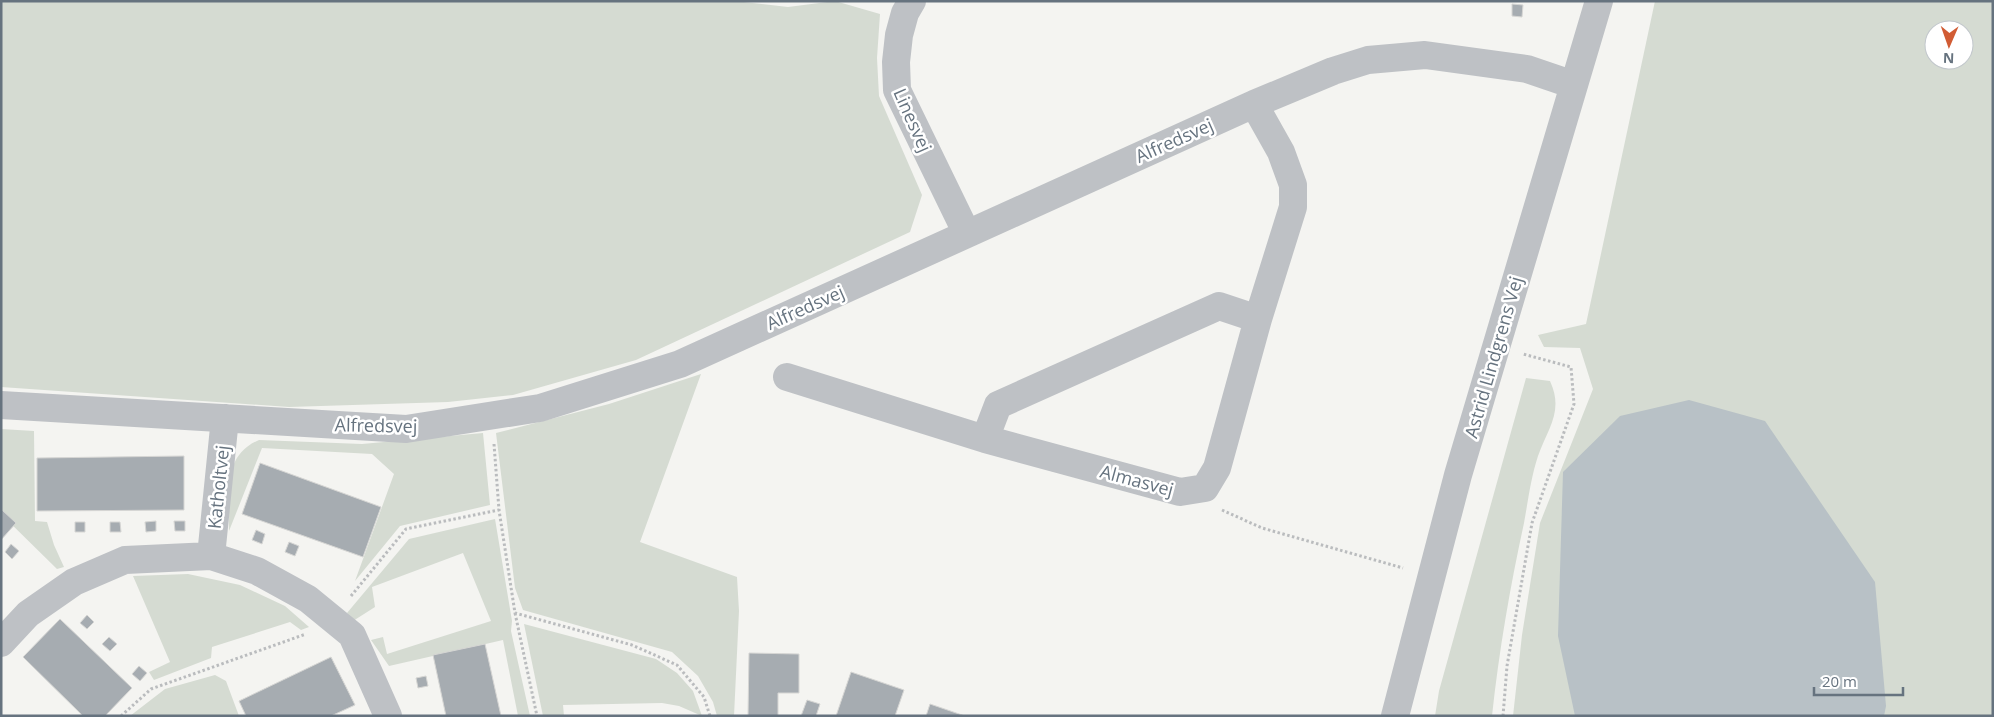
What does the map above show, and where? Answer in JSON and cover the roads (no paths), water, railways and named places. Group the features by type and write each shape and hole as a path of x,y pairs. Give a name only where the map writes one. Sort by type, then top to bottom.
{"street":[{"name":"Linesvej","path":"912,1 905,13 899,35 896,62 897,90 967,234"},
{"name":"Astrid Lindgrens Vej","path":"1395,716 1431,575 1496,347 1599,1"},
{"name":"Alfredsvej","path":"1,405 406,430 540,408 680,364 1254,104 1332,71 1368,60 1425,55 1527,69 1574,85"},
{"path":"985,439 998,406 1219,306 1258,319 1293,207 1293,186 1281,152 1254,104"},
{"name":"Almasvej","path":"787,377 985,439 1180,492 1205,488 1217,468 1258,319"},
{"name":"Katholtvej","path":"211,556 225,418"},
{"path":"1,643 28,614 74,582 125,560 211,556 257,571 308,599 352,634 388,716"}]}
